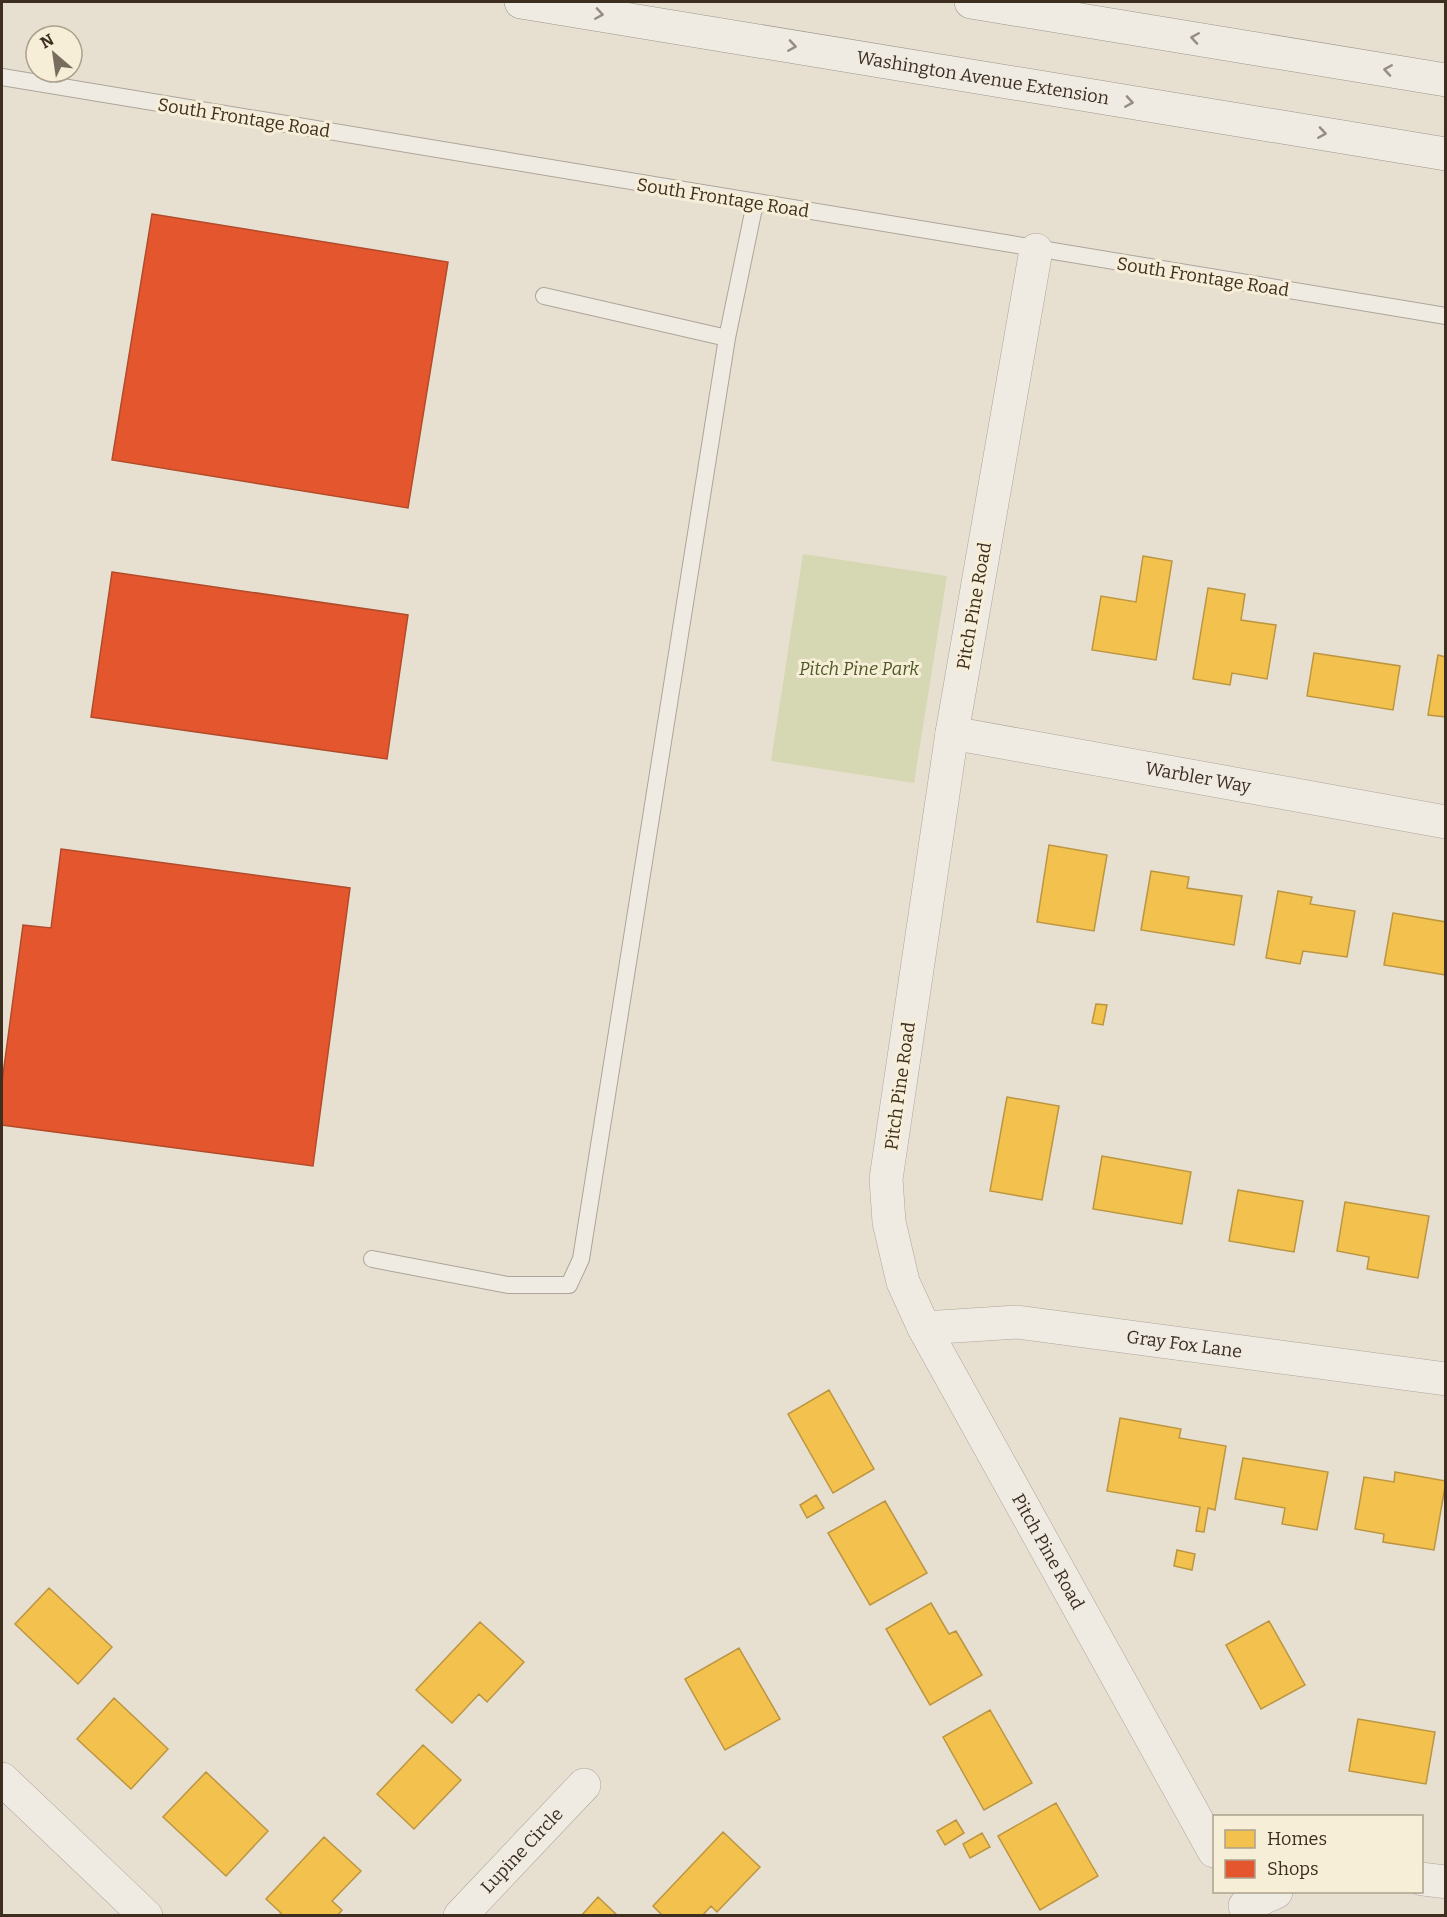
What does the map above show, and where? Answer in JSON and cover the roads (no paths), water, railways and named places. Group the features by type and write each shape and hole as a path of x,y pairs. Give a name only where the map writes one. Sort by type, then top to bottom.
{"street":[{"name":"Washington Avenue Extension","path":"521,2 1446,154"},
{"path":"971,2 1446,80"},
{"name":"Pitch Pine Road","path":"1036,250 952,733 886,1179 890,1222 903,1282 924,1328 1213,1847"},
{"name":"Warbler Way","path":"952,733 1446,822"},
{"name":"Gray Fox Lane","path":"924,1328 1017,1322 1446,1380"},
{"path":"2,1779 146,1916"},
{"name":"Lupine Circle","path":"460,1916 584,1785"},
{"path":"1423,1879 1446,1882"},
{"path":"1244,1904 1273,1893"}],"lane":[{"name":"South Frontage Road","path":"2,77 1036,250 1446,316"},
{"path":"372,1259 508,1285 569,1286 581,1258 727,338 755,203"},
{"path":"544,296 727,338"}],"park label":[{"name":"Pitch Pine Park","path":"859,669"}]}
